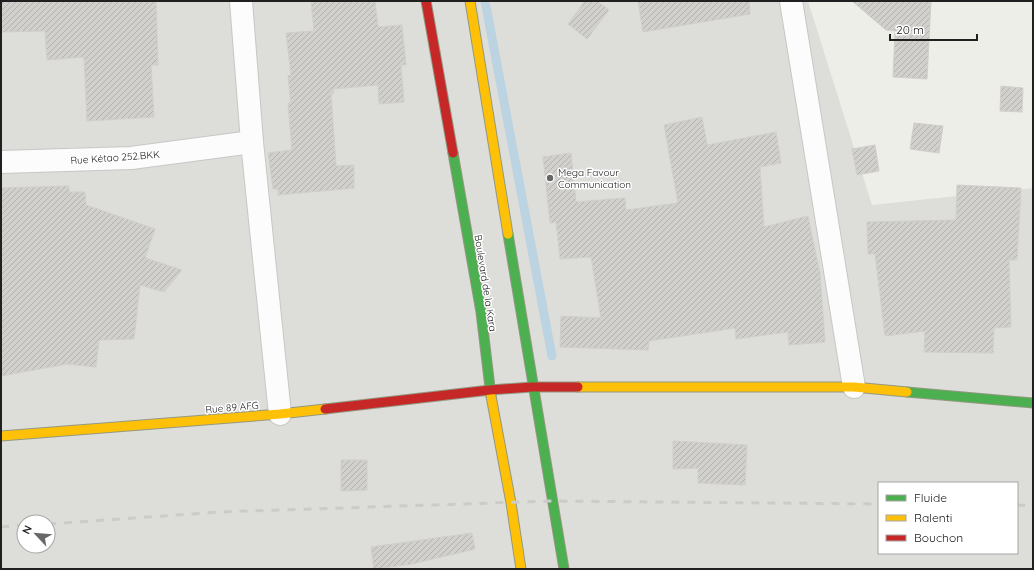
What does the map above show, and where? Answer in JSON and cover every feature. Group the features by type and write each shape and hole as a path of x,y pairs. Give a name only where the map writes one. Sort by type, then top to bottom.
{"main road":[{"name":"Boulevard de la Kara","path":"426,1 481,312 489,390 511,503 521,569"},
{"path":"470,1 532,387 564,569"},
{"name":"Rue 89 AFG","path":"1,436 280,414 489,390 532,387 854,386 1033,403"}],"street":[{"path":"241,1 252,142 280,414"},
{"path":"792,1 854,386"},
{"name":"Rue Kétao 252.BKK","path":"1,162 131,158 252,142"}],"shaded area":[{"path":"1,1 808,1 872,205 1033,188 1033,569 1,569"}],"building":[{"path":"1,1 156,1 158,65 151,65 154,117 87,121 84,57 47,60 45,31 1,32"},
{"path":"311,1 375,1 378,27 402,25 406,65 401,65 404,102 379,104 378,85 333,89 334,93 331,94 336,166 354,165 354,188 278,195 278,189 273,189 268,153 292,150 288,103 291,103 288,76 291,75 286,33 314,31"},
{"path":"585,1 597,1 609,10 587,39 568,24"},
{"path":"638,1 749,1 750,14 643,32"},
{"path":"852,1 931,1 927,79 893,77 895,31 886,30"},
{"path":"1001,86 1023,88 1022,112 1000,111"},
{"path":"702,117 707,145 776,132 781,163 760,167 764,227 808,216 820,273 825,342 789,345 788,332 736,339 735,328 649,341 648,350 560,347 561,316 601,318 591,257 560,259 556,222 550,223 543,157 571,153 576,202 625,198 626,210 678,203 664,125"},
{"path":"914,123 943,126 939,153 910,149"},
{"path":"875,145 879,171 857,175 852,149"},
{"path":"957,185 1021,188 1017,260 1009,260 1011,327 994,328 993,353 924,352 925,331 885,336 875,254 868,254 867,222 956,220"},
{"path":"69,186 69,192 85,192 86,205 155,229 145,258 182,270 164,292 140,285 134,339 99,340 96,367 67,364 1,376 1,188"},
{"path":"673,441 747,445 745,485 698,483 698,468 673,469"},
{"path":"341,460 367,460 367,490 341,491"},
{"path":"472,533 475,549 412,564 374,569 371,547"}],"waterway":[{"path":"485,1 552,356"}],"railway":[{"path":"56,523 220,512 552,501 878,504"},
{"path":"1018,505 1033,506"},
{"path":"1,527 16,526"}],"traffic: fast":[{"path":"453,153 481,312 491,396"},
{"path":"508,234 564,569"},
{"path":"907,392 1033,403"}],"traffic: slow":[{"path":"470,1 508,234"},
{"path":"578,387 854,387 907,392"},
{"path":"491,396 511,503 521,569"},
{"path":"1,436 280,414 325,409"}],"traffic: jam":[{"path":"426,1 453,153"},
{"path":"325,409 490,390 532,387 578,387"}],"place":[{"name":"Mega Favour Communication","path":"550,178"}]}
